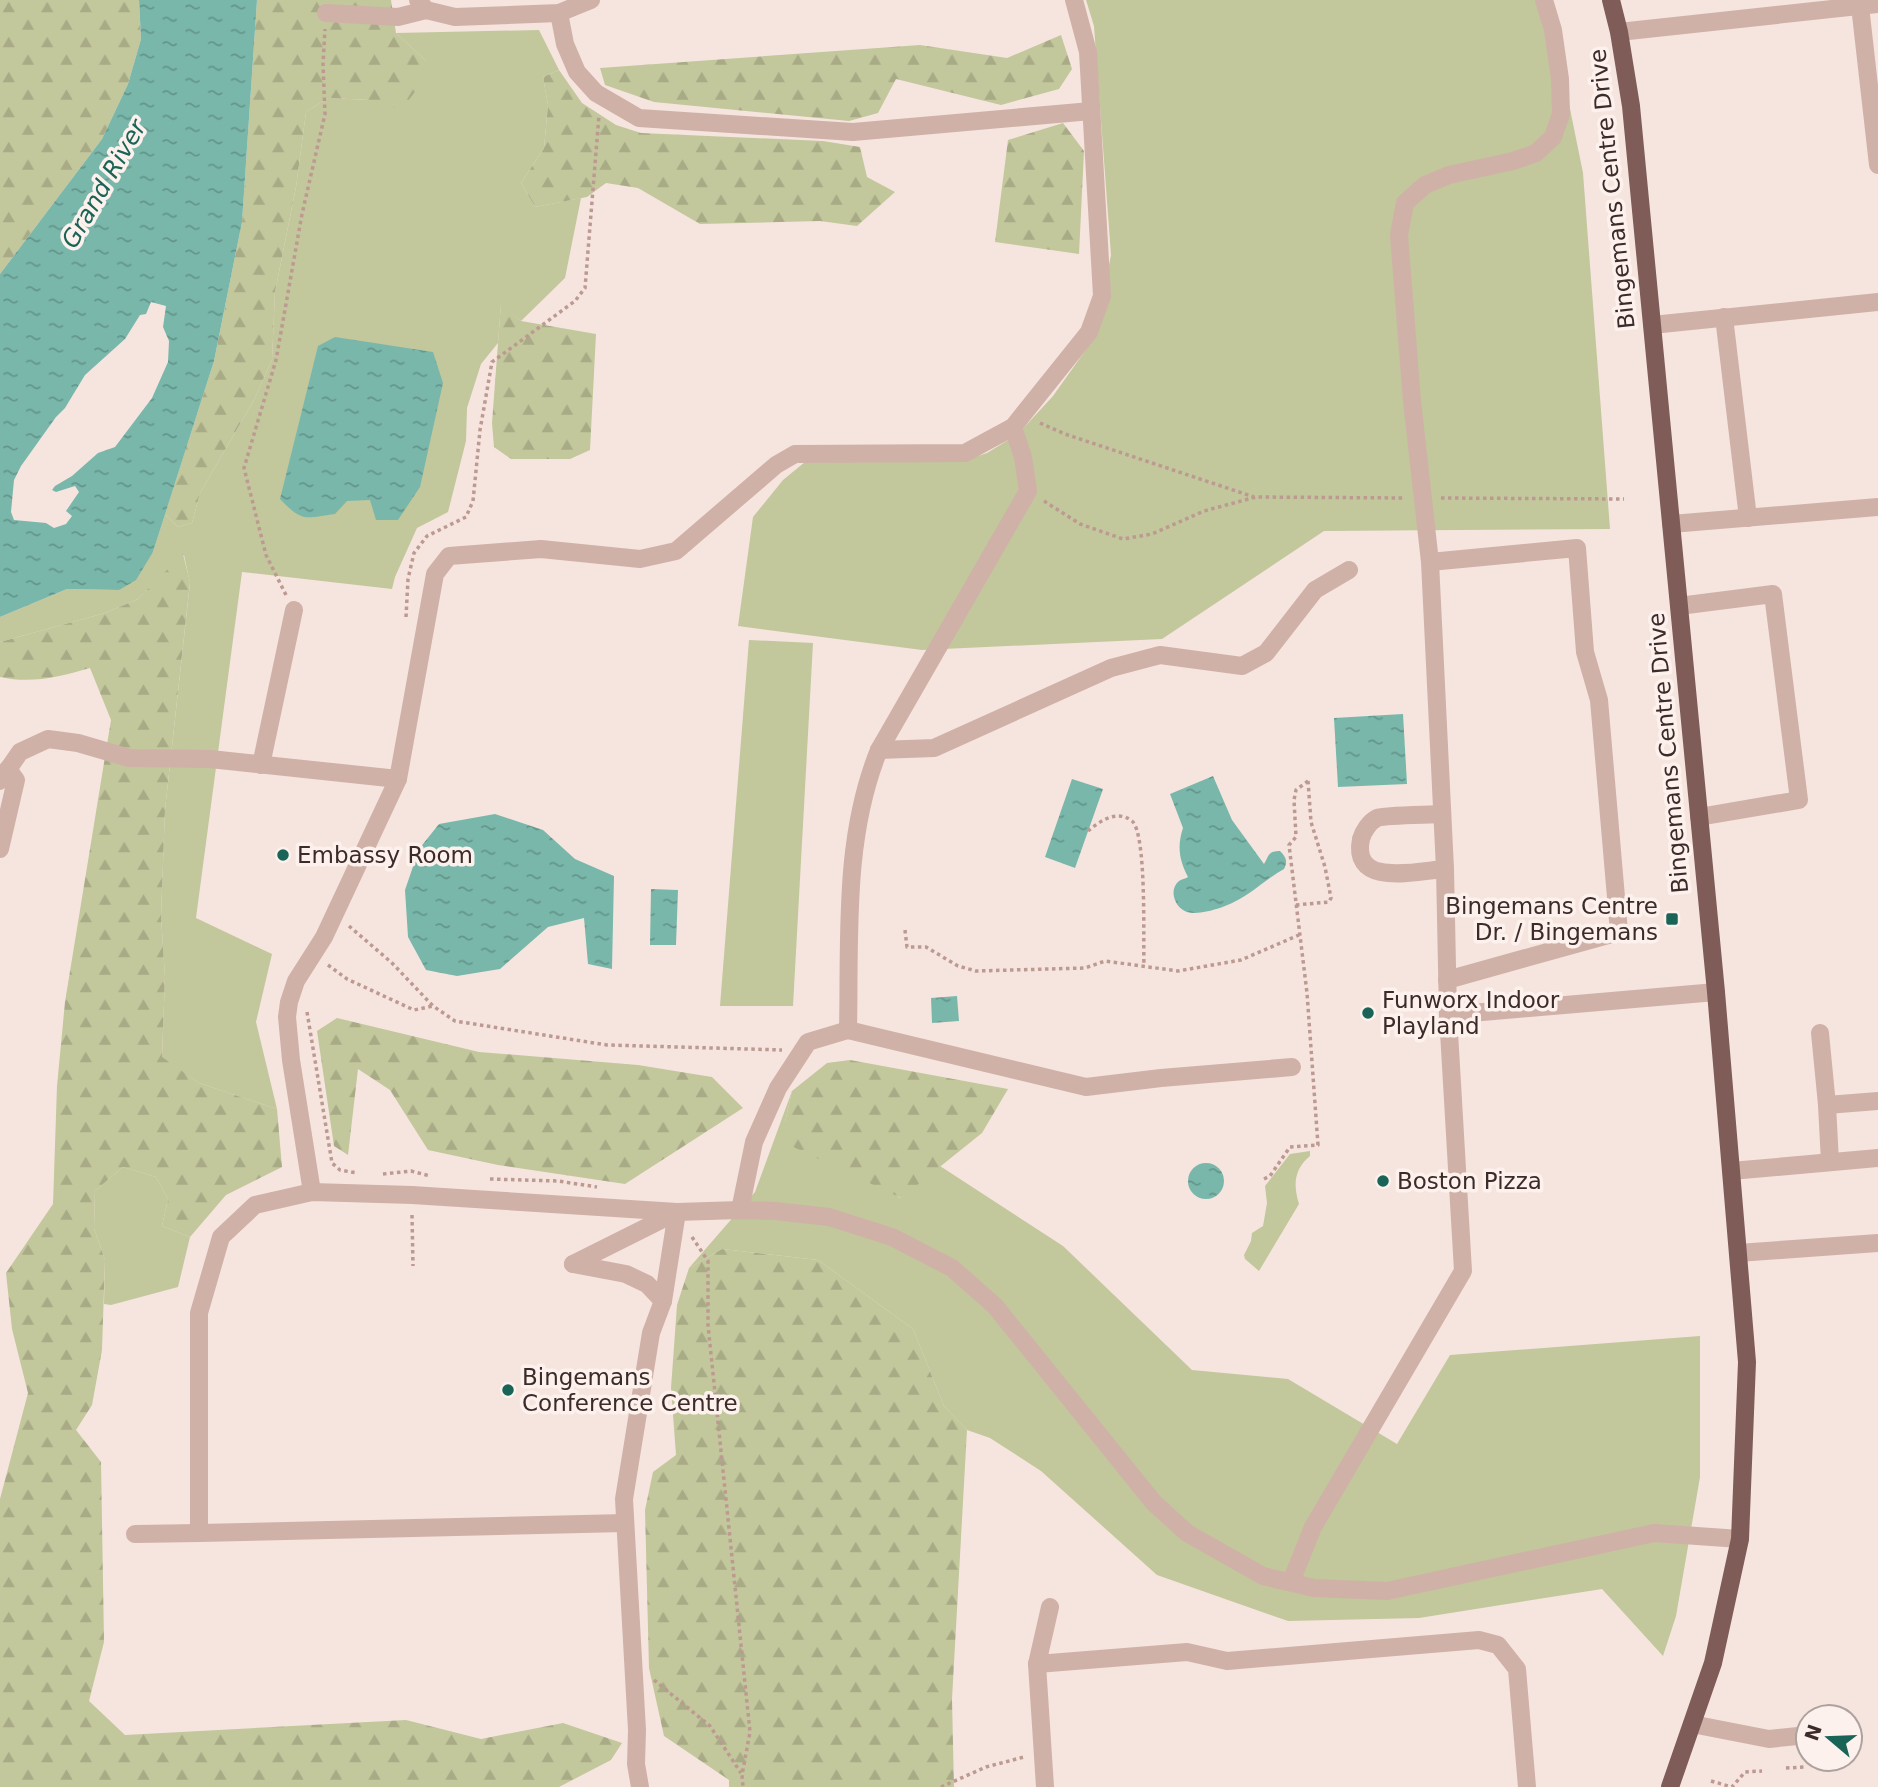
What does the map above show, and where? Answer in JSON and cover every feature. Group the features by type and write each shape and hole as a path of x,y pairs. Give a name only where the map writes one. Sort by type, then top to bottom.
{"main road":[{"name":"Bingemans Centre Drive","path":"1611,0 1631,106 1653,325 1716,992 1747,1362 1740,1539 1713,1663 1670,1787"}],"lane":[{"path":"326,13 398,17 422,5 455,17 559,13 591,0"},
{"path":"312,1192 287,1017 296,981 335,914 398,779 435,574 449,556 541,549 640,559 676,551 776,465 795,454 965,453 1017,421 1089,332 1102,296 1088,52 1074,0"},
{"path":"1291,1582 1313,1527 1462,1271 1448,1015 1445,869 1430,562 1402,300 1399,235 1405,203 1425,185 1449,175 1513,162 1536,153 1553,137 1562,114 1560,79 1553,30 1544,0"},
{"path":"1619,32 1869,6 1878,165"},
{"path":"559,13 565,44 577,72 601,96 639,118 693,123 810,127 853,132 1091,111"},
{"path":"1653,325 1878,302"},
{"path":"1724,317 1748,518"},
{"path":"848,1030 853,855 866,783 880,750 1028,492 1017,421"},
{"path":"1671,524 1878,507"},
{"path":"1430,562 1577,548 1585,652 1599,700 1619,932 1447,980"},
{"path":"880,750 934,747 1111,668 1160,655 1242,666 1266,653 1315,590 1349,570"},
{"path":"1679,606 1773,594 1799,800 1699,817"},
{"path":"261,765 294,610"},
{"path":"0,849 16,780 4,775 20,752 48,739 78,743 130,758 210,760 398,779"},
{"path":"1442,814 1377,818 1361,836 1360,848 1362,861 1381,874 1445,869"},
{"path":"1448,1015 1716,992"},
{"path":"740,1210 754,1142 778,1088 808,1042 848,1030 1086,1087 1292,1067"},
{"path":"1819,1033 1830,1163"},
{"path":"1827,1105 1878,1101"},
{"path":"1731,1171 1878,1158"},
{"path":"199,1533 199,1313 221,1237 255,1205 312,1192 412,1195 677,1212 740,1210 829,1217 892,1237 952,1268 995,1307 1154,1503 1187,1533 1263,1576 1314,1588 1387,1591 1654,1533 1740,1539"},
{"path":"663,1301 647,1284 626,1274 573,1264 677,1212"},
{"path":"640,1787 636,1764 637,1730 624,1499 651,1333 663,1301 677,1212"},
{"path":"1738,1253 1878,1243"},
{"path":"135,1534 625,1523"},
{"path":"1045,1787 1037,1664 1050,1608"},
{"path":"1037,1664 1187,1652 1227,1661 1471,1641 1497,1645 1517,1669 1527,1787"},
{"path":"1692,1724 1769,1739 1794,1736"}],"path":[{"path":"294,610 266,555 244,468 276,360 302,214 325,114 323,64 326,13"},
{"path":"406,617 408,579 414,553 427,537 466,517 473,502 480,430 492,362 575,301 585,288 601,96"},
{"path":"1017,421 1065,434 1256,498 1204,510 1152,534 1123,539 1080,524 1028,492"},
{"path":"1264,1180 1270,1176 1290,1147 1318,1145 1307,993 1299,935 1289,845 1296,837 1296,790 1308,781 1311,822 1331,898 1324,903 1296,905"},
{"path":"1088,831 1114,816 1131,821 1136,827 1143,864 1144,966"},
{"path":"335,914 392,963 433,1006 455,1021 607,1045 802,1051"},
{"path":"905,930 907,947 926,947 958,966 976,971 1085,968 1105,961 1178,971 1241,960 1299,935"},
{"path":"313,954 348,979 414,1010 433,1006"},
{"path":"296,981 307,1008 332,1163 346,1171 369,1173"},
{"path":"381,1174 414,1171 435,1178"},
{"path":"480,1179 558,1181 600,1188"},
{"path":"677,1212 708,1261 708,1325 750,1732 742,1775 743,1787"},
{"path":"412,1215 413,1266"},
{"path":"633,1663 710,1726 742,1775"},
{"path":"941,1787 986,1767 1043,1753"},
{"path":"1786,1768 1794,1767"},
{"path":"1712,1781 1732,1787 1745,1772 1762,1770"}],"green space":[{"path":"0,0 139,0 141,39 128,84 102,139 0,274"},
{"path":"257,0 391,0 396,33 425,60 431,71 401,110 370,100 328,98 306,112 296,187 275,292 272,360 254,400 200,493 192,523 178,527 165,514 214,361 242,222"},
{"path":"1086,0 1542,0 1550,10 1583,173 1610,529 1324,531 1162,639 922,650 738,626 753,517 783,480 805,462 969,459 987,453 1018,434 1053,396 1095,337 1111,255 1094,26"},
{"path":"539,30 559,70 543,77 548,105 544,148 521,183 535,207 581,198 565,278 521,321 501,304 498,343 481,364 467,408 466,441 448,512 417,528 392,589 242,572 196,918 272,954 256,1022 277,1109 199,1083 162,1058 165,977 161,916 165,810 190,583 184,555 138,599 105,613 0,642 0,617 67,589 119,590 153,552 165,514 178,527 192,523 200,493 254,400 272,360 275,292 296,187 306,112 328,98 370,100 425,60 396,33"},
{"path":"1061,35 1072,69 1059,89 1001,105 896,79 878,113 849,121 654,102 605,85 600,68 920,45 1007,58"},
{"path":"559,70 582,103 616,125 641,133 823,141 860,147 867,177 895,192 857,226 820,221 700,224 638,188 606,183 587,197 535,207 521,183 544,148 548,105 543,77"},
{"path":"1063,123 1084,151 1079,254 995,242 1008,140"},
{"path":"501,303 521,321 596,334 590,450 570,459 511,459 494,447 492,423"},
{"path":"183,554 190,582 165,810 161,916 165,977 162,1057 199,1083 277,1109 282,1167 226,1195 190,1237 162,1226 168,1199 156,1177 123,1167 95,1191 94,1228 105,1260 102,1350 92,1405 76,1430 101,1462 104,1642 89,1701 125,1735 406,1720 481,1739 563,1723 622,1743 611,1760 559,1787 0,1787 0,1499 28,1393 12,1329 6,1273 53,1204 57,1086 65,1002 111,720 90,668 45,678 23,680 0,677 0,642 105,613 138,599"},
{"path":"749,640 813,643 793,1006 720,1006"},
{"path":"337,1018 479,1052 638,1065 712,1077 743,1108 625,1184 498,1165 428,1150 390,1090 358,1069 348,1155 334,1146 317,1031"},
{"path":"850,1060 1008,1089 982,1133 901,1198 785,1143 785,1122 792,1091 827,1063"},
{"path":"792,1091 785,1122 900,1198 940,1166 1063,1246 1192,1370 1288,1379 1397,1444 1450,1355 1700,1336 1700,1477 1676,1616 1663,1656 1602,1589 1419,1618 1288,1621 1157,1575 1041,1471 990,1438 967,1430 944,1406 913,1329 818,1260 722,1249 689,1268 755,1192"},
{"path":"1310,1151 1310,1156 1301,1166 1296,1178 1299,1204 1259,1271 1244,1255 1252,1233 1263,1226 1267,1203 1265,1186 1290,1154"},
{"path":"123,1167 156,1177 168,1199 162,1226 190,1237 178,1287 111,1305 104,1304 105,1260 94,1228 95,1191"},
{"path":"722,1249 818,1260 913,1329 944,1406 967,1430 952,1699 954,1787 729,1787 729,1780 664,1736 649,1668 645,1510 653,1472 676,1455 671,1388 677,1305 689,1268"}],"water":[{"name":"Grand River","path":"139,0 257,0 242,222 214,361 153,552 136,580 119,590 67,589 0,617 0,274 102,139 128,84 141,39","holes":["151,302 166,306 163,327 169,341 168,362 152,398 115,447 98,453 52,490 56,492 75,486 79,492 66,511 72,516 66,524 54,528 46,523 14,520 11,512 14,480 85,375 125,339 140,315 146,314"]},
{"path":"335,337 433,352 443,383 420,487 398,520 376,520 370,500 347,501 335,514 305,517 294,512 280,499 318,346"},
{"path":"1403,714 1407,784 1338,787 1334,718"},
{"path":"1213,776 1232,820 1264,864 1271,853 1280,851 1286,864 1284,869 1233,903 1191,913 1179,907 1174,898 1176,885 1188,877 1180,853 1183,828 1170,794"},
{"path":"1072,779 1103,789 1075,868 1045,857"},
{"path":"495,814 543,830 575,859 614,876 612,969 588,964 584,918 548,927 500,969 457,976 426,970 408,937 405,890 419,849 439,824"},
{"path":"651,889 678,890 676,945 650,945"},
{"path":"957,996 959,1021 932,1023 931,998"},
{"path":"1206,1163 1219,1168 1224,1181 1219,1194 1206,1199 1193,1194 1188,1181 1193,1168"}],"place":[{"name":"Embassy Room","path":"283,855"},
{"name":"Bingemans Centre Dr. / Bingemans","path":"1672,919"},
{"name":"Funworx Indoor Playland","path":"1368,1013"},
{"name":"Boston Pizza","path":"1383,1181"},
{"name":"Bingemans Conference Centre","path":"508,1390"}]}
